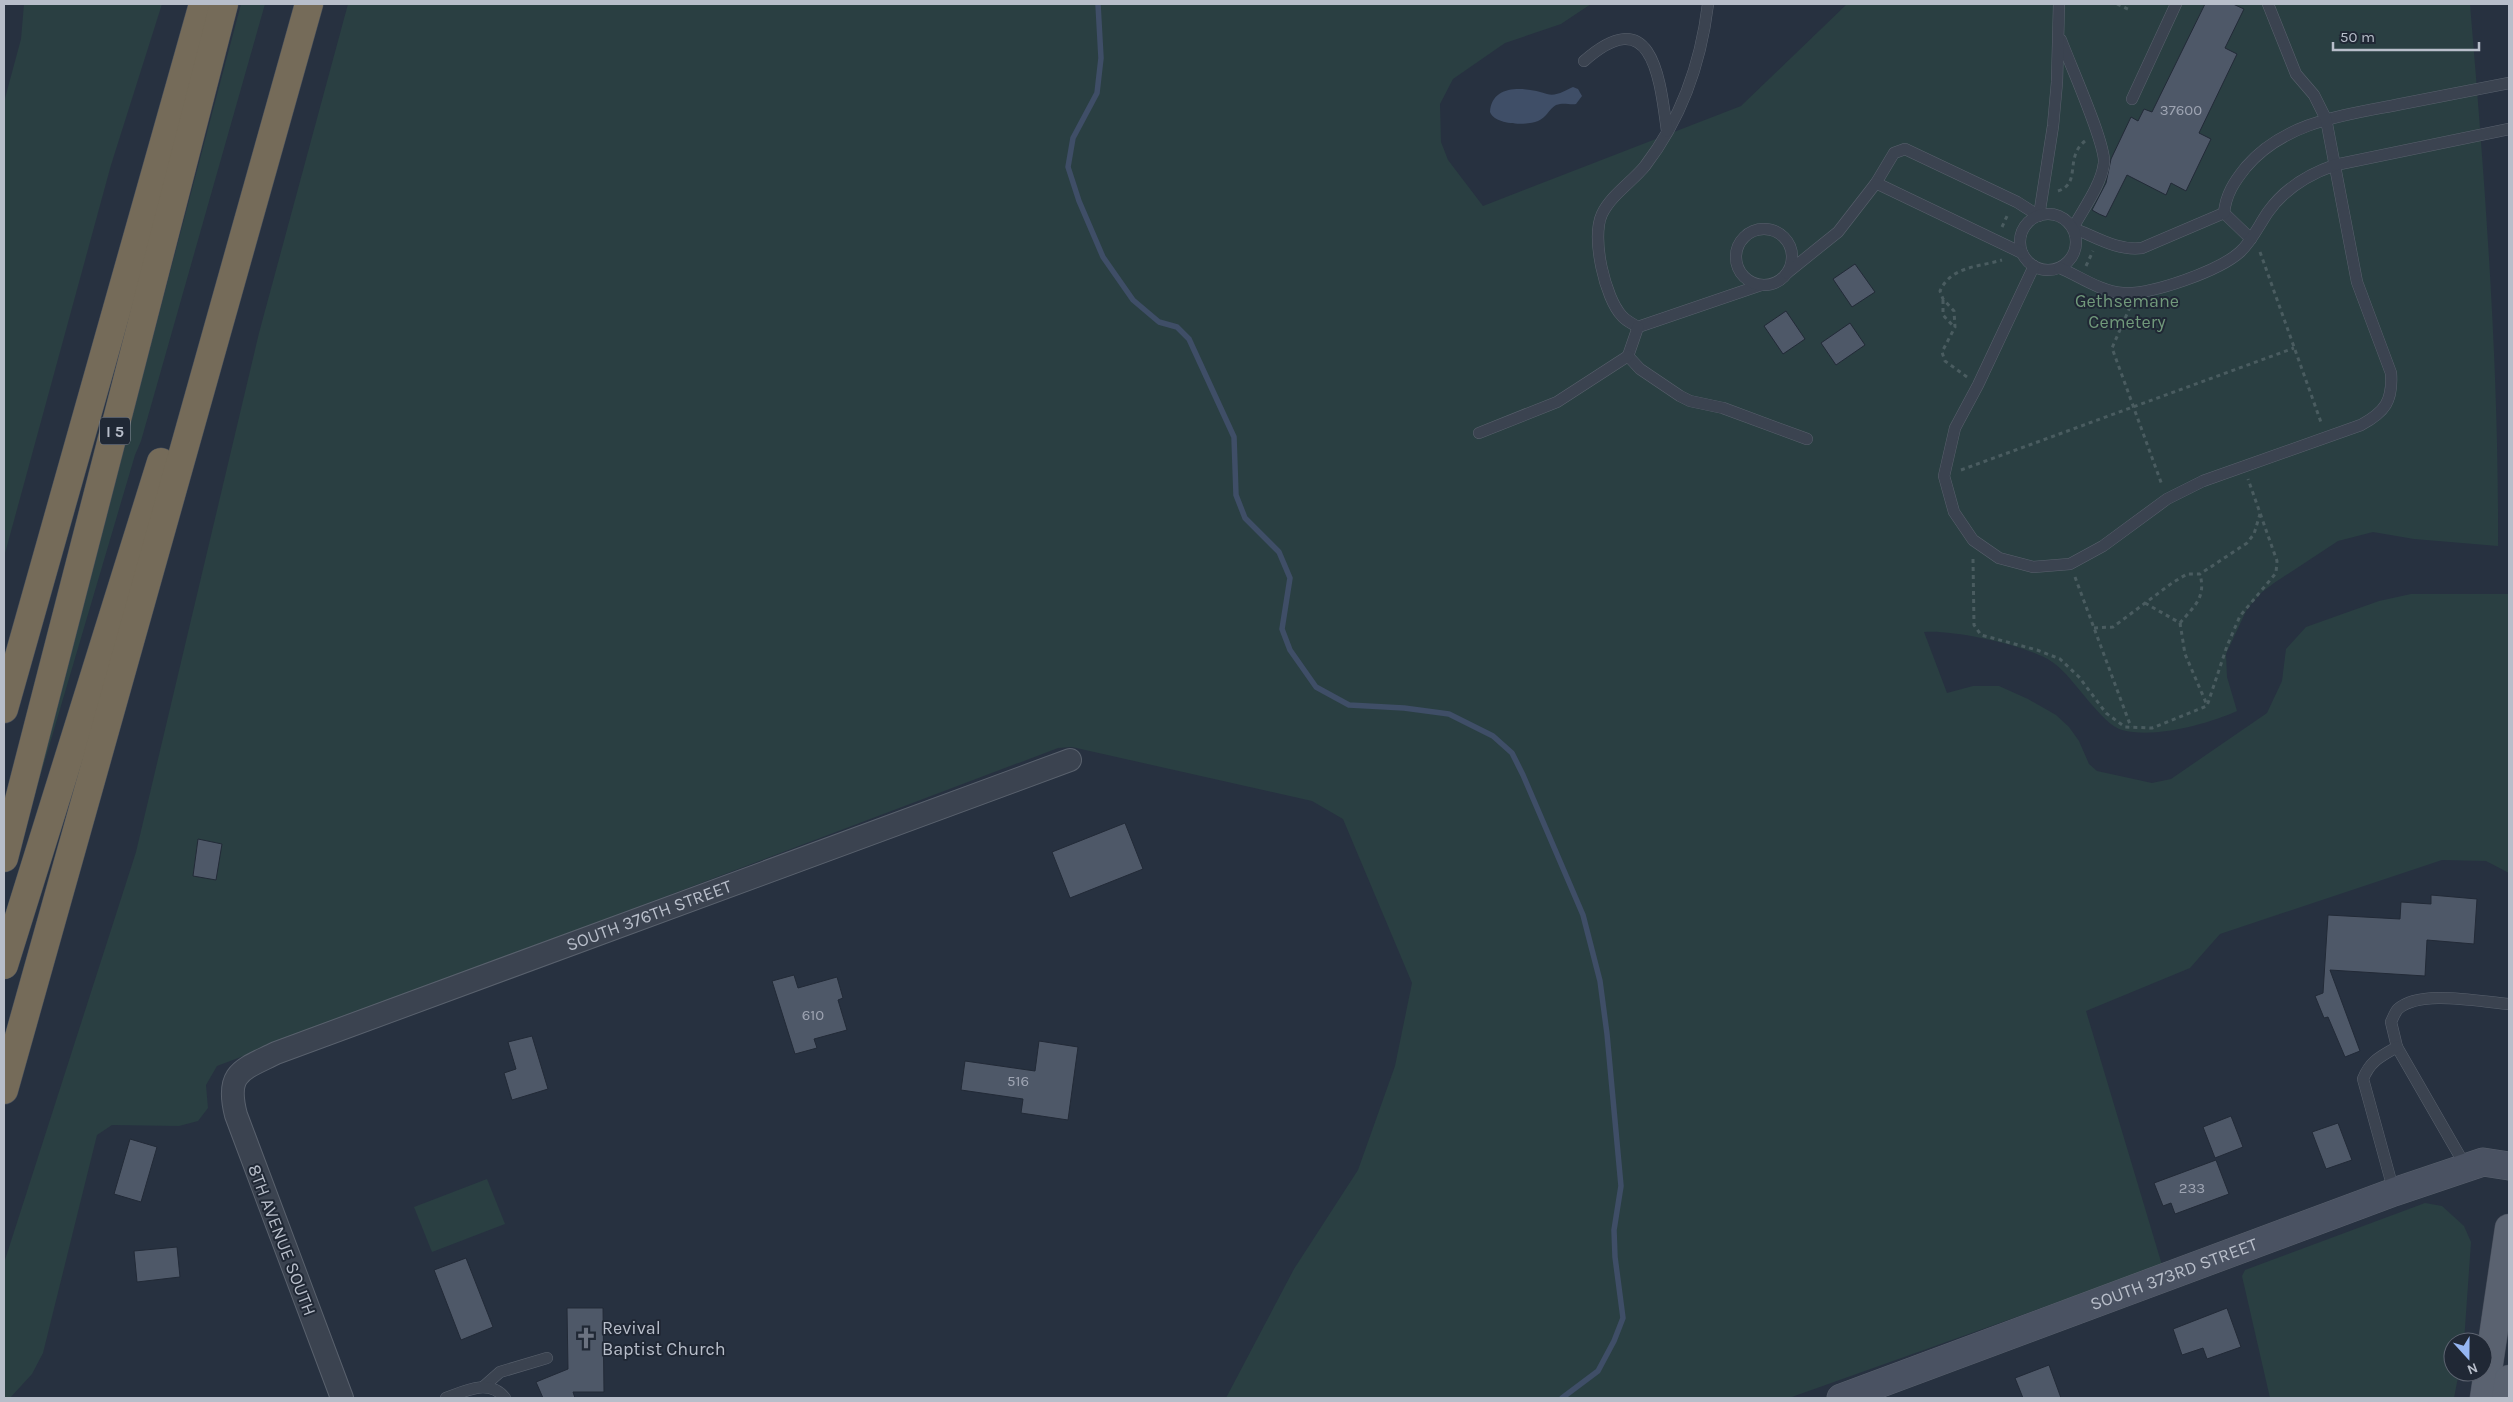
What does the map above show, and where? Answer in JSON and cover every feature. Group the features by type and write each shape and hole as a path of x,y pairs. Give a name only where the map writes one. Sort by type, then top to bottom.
{"highway":[{"name":"I 5","path":"4,709 203,4"},
{"name":"I 5","path":"4,858 224,4"},
{"path":"4,1090 309,4"},
{"path":"4,965 201,334 229,290"}],"main road":[{"path":"2484,1398 2509,1228"},
{"path":"2506,1398 2509,1379"}],"street":[{"name":"SOUTH 376TH STREET","path":"234,1080 253,1064 276,1053 1070,760"},
{"name":"8TH AVENUE SOUTH","path":"234,1080 232,1102 240,1128 342,1398"},
{"name":"SOUTH 373RD STREET","path":"1841,1398 2394,1192 2483,1162 2509,1166"}],"lane":[{"path":"1638,327 1623,317 1612,298 1600,262 1598,250 1599,225 1606,208 1643,169 1667,131 1698,62 1708,4"},
{"path":"2022,253 2020,245 2025,228 2039,216 2053,126 2059,35 2058,4"},
{"path":"2132,99 2176,4"},
{"path":"2034,266 1978,385 1955,428 1944,476 1954,512 1973,540 2000,558 2033,567 2070,564 2103,546 2167,499 2204,481 2361,425 2377,416 2388,403 2392,387 2391,373 2357,282 2326,119 2314,94 2296,74 2268,4"},
{"path":"1584,61 1600,43 1621,32 1634,32 1643,39 1654,56 1667,131"},
{"path":"1876,183 2022,253 2034,266 2051,270 2060,268 2067,263 2076,247 2073,228 2100,177 2104,161 2094,128 2059,35"},
{"path":"2224,214 2226,199 2231,187 2251,161 2279,139 2326,119 2509,83"},
{"path":"2060,268 2109,291 2123,293 2136,292 2176,282 2221,264 2239,253 2251,239 2268,212 2292,187 2319,170 2335,165 2509,129"},
{"path":"1638,327 1761,285 1776,282 1838,232 1876,183 1894,154 1905,149 2018,202 2039,216 2058,216 2073,228 2117,247 2142,248 2224,214"},
{"path":"2224,214 2251,239"},
{"path":"1761,285 1748,280 1742,275 1736,262 1738,247 1746,235 1752,232 1759,229 1773,230 1785,239 1789,245 1792,259 1787,273"},
{"path":"1479,433 1556,402 1628,356 1638,327"},
{"path":"1628,356 1640,369 1685,398 1723,408 1807,439"},
{"path":"2466,1168 2397,1047 2391,1022 2397,1010 2413,1001 2430,998 2509,1004"},
{"path":"2394,1192 2363,1078 2368,1067 2376,1058 2397,1047"},
{"path":"483,1387 500,1372 547,1358"},
{"path":"446,1398 473,1388 483,1387 493,1389 505,1398"}],"path":[{"path":"2117,4 2130,10"},
{"path":"2077,275 2090,259 2095,237"},
{"path":"2251,239 2258,246 2326,437"},
{"path":"2136,292 2112,348 2167,499"},
{"path":"1943,300 1943,316 1955,327"},
{"path":"1944,476 2294,348"},
{"path":"1973,540 1974,626 1981,635 2038,650 2060,659 2079,677 2106,713 2125,727 2152,728 2207,706 2227,646 2240,616 2276,572 2278,561 2243,467"},
{"path":"2094,628 2113,627 2172,583 2188,574 2200,574 2247,543 2254,534 2260,513"},
{"path":"2070,564 2131,727"},
{"path":"2180,623 2200,600 2204,588 2200,574"},
{"path":"2145,603 2180,623"},
{"path":"2180,623 2185,654 2207,706"}],"green space":[{"path":"24,4 162,4 111,165 4,557 4,102 21,39"},
{"path":"241,4 265,4 141,441 135,455 32,804 55,707"},
{"name":"Gethsemane Cemetery","path":"348,4 1591,4 1561,24 1505,43 1453,79 1440,104 1441,142 1448,160 1483,206 1741,106 1847,4 2470,4 2486,207 2494,342 2498,546 2414,539 2373,532 2338,541 2274,583 2261,593 2247,609 2226,654 2227,677 2237,711 2211,721 2181,729 2149,733 2122,730 2106,720 2063,671 2044,657 1992,640 1953,633 1924,632 1947,693 1973,686 1999,686 2028,699 2056,715 2069,727 2079,741 2089,764 2097,771 2152,783 2171,779 2267,713 2282,681 2286,649 2306,627 2379,601 2411,594 2509,594 2509,873 2486,861 2442,860 2220,934 2190,968 2086,1011 2162,1265 1789,1398 1226,1398 1294,1269 1358,1170 1395,1066 1412,983 1343,819 1312,801 1072,747 1058,748 217,1066 206,1085 208,1108 198,1121 179,1126 112,1125 97,1135 43,1353 32,1374 10,1398 4,1398 4,1263 136,852 259,333"},
{"path":"487,1179 505,1224 432,1252 414,1207"},
{"path":"2425,1203 2442,1206 2464,1226 2471,1242 2465,1332 2443,1332 2443,1382 2457,1382 2454,1398 2270,1398 2242,1276 2245,1270"}],"water":[{"path":"1573,87 1578,89 1582,96 1576,104 1556,105 1543,118 1533,123 1504,122 1498,120 1490,112 1492,102 1504,92 1522,89 1554,95"}],"building":[{"path":"2205,4 2233,4 2244,9 2225,48 2237,54 2199,133 2211,139 2186,191 2171,183 2166,195 2127,175 2106,217 2099,214 2092,210 2106,183 2111,159 2131,117 2138,121 2144,109 2152,112"},
{"path":"1855,264 1875,292 1852,307 1833,279"},
{"path":"1786,311 1805,339 1783,354 1764,326"},
{"path":"1850,323 1865,345 1836,365 1821,343"},
{"path":"1125,823 1143,869 1070,898 1052,852"},
{"path":"198,839 222,844 216,880 193,876"},
{"path":"2431,895 2477,899 2474,944 2427,940 2425,976 2330,970 2360,1051 2345,1057 2328,1017 2324,1018 2315,996 2323,993 2328,915 2400,919 2401,902 2431,904"},
{"path":"794,975 798,988 837,977 843,998 838,1000 847,1030 814,1039 817,1048 795,1054 772,981"},
{"path":"532,1036 548,1089 512,1100 504,1073 516,1069 508,1042"},
{"path":"1039,1041 1078,1047 1068,1120 1021,1113 1023,1099 961,1090 965,1061 1035,1071"},
{"path":"2231,1116 2243,1147 2215,1158 2203,1127"},
{"path":"2338,1123 2352,1160 2326,1169 2312,1132"},
{"path":"130,1139 157,1147 141,1202 114,1194"},
{"path":"2216,1160 2229,1194 2175,1214 2171,1203 2163,1206 2154,1183"},
{"path":"177,1247 180,1277 137,1282 134,1251"},
{"path":"466,1258 493,1327 461,1340 434,1270"},
{"name":"Revival Baptist Church","path":"567,1308 603,1308 604,1392 573,1392 575,1398 543,1398 536,1382 568,1369"},
{"path":"2227,1308 2241,1347 2207,1359 2203,1348 2182,1355 2173,1329"},
{"path":"2049,1365 2061,1398 2023,1398 2015,1378"}],"waterway":[{"path":"1098,4 1101,58 1097,93 1073,138 1068,167 1079,201 1103,257 1133,300 1159,322 1177,327 1189,339 1234,437 1236,495 1245,518 1279,552 1290,578 1282,629 1290,650 1316,687 1349,705 1404,708 1449,714 1493,736 1512,753 1583,915 1600,981 1607,1034 1621,1186 1614,1230 1615,1257 1623,1318 1614,1341 1598,1371 1562,1398"}],"place":[{"name":"Revival Baptist Church","path":"586,1338"}]}
